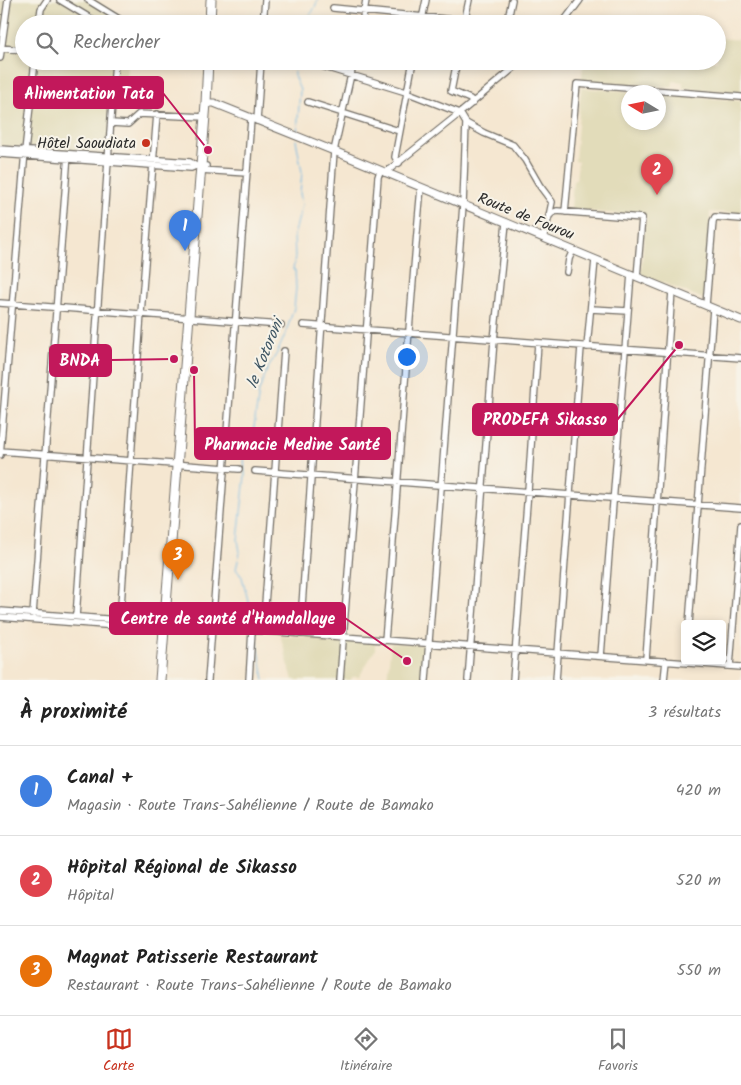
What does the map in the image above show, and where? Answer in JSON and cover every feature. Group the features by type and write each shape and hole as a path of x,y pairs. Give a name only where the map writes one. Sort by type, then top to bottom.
{"highway":[{"path":"210,15 211,0"},
{"path":"215,15 216,0"},
{"path":"202,168 204,117 208,103 208,70"},
{"path":"160,680 166,627 211,70"},
{"path":"165,680 166,627"}],"main road":[{"name":"Route de Fourou","path":"208,103 290,133 741,320"}],"street":[{"path":"0,58 8,0"},
{"path":"40,15 41,9 47,0"},
{"path":"60,0 85,15"},
{"path":"88,0 112,15"},
{"path":"264,15 265,0"},
{"path":"363,15 366,0"},
{"path":"423,15 426,0"},
{"path":"466,15 469,0"},
{"path":"509,15 512,0"},
{"path":"569,15 580,0"},
{"path":"333,8 413,15"},
{"path":"1,48 15,49"},
{"path":"34,70 24,153 0,453 239,469"},
{"path":"76,617 114,70"},
{"path":"208,680 247,173 260,70"},
{"path":"335,70 406,92 460,113 466,123 513,146 525,160 552,202 543,238"},
{"path":"300,634 334,151 353,70"},
{"path":"399,163 395,157 411,70"},
{"path":"456,70 451,91 470,99 473,103"},
{"path":"505,70 508,74"},
{"path":"340,680 378,177 399,163 512,70"},
{"path":"565,212 577,84 741,97"},
{"path":"308,102 399,131"},
{"path":"111,124 128,124 139,114 204,117"},
{"path":"120,620 157,114"},
{"path":"426,680 451,336 463,205 466,123"},
{"path":"0,149 24,153 109,160 154,163 190,162 202,168 247,173"},
{"path":"0,154 24,153"},
{"path":"33,614 68,156"},
{"path":"385,640 398,481 407,334 421,188"},
{"path":"549,216 558,211 642,218 628,311 601,656"},
{"path":"706,305 713,221 715,218 720,217 741,219"},
{"path":"468,680 494,340 506,223"},
{"path":"567,272 569,259 574,250"},
{"path":"556,680 570,495 584,347 595,260"},
{"path":"646,659 672,291"},
{"path":"0,303 281,325"},
{"path":"590,309 628,311"},
{"path":"689,620 714,309"},
{"path":"303,325 741,358"},
{"path":"513,680 538,343"},
{"path":"261,631 276,472 284,351"},
{"path":"255,471 741,508"},
{"path":"730,666 739,589 741,524"},
{"path":"0,611 120,620 166,627"},
{"path":"0,617 166,627 212,627 681,662"},
{"path":"249,680 252,630"},
{"path":"664,680 666,661"},
{"path":"719,665 741,666"}],"shaded area":[{"path":"0,0 94,0 119,15 15,15 15,70 127,70 125,105 114,106 112,153 0,145"},
{"path":"726,39 741,40 741,92 683,88 683,82 673,81 672,87 666,85 582,80 583,70 726,70"},
{"path":"581,88 621,91 621,130 666,130 666,95 741,101 741,213 710,212 704,298 641,274 646,216 571,210 573,180 576,180 578,162 575,161"},
{"path":"280,635 375,641 375,650 359,677 352,677 351,680 293,680"},
{"path":"391,643 425,645 423,680 387,680"}],"waterway":[{"name":"le Kotoroni","path":"310,15 318,0"},
{"name":"le Kotoroni","path":"294,70 300,90 297,134"},
{"name":"le Kotoroni","path":"255,628 242,577 236,569 240,552 238,540 245,476 244,454 251,441 259,391 267,370 285,335 294,308 296,288 295,270 293,270 295,257 294,236 302,205 300,193 302,172 296,140"},
{"name":"le Kotoroni","path":"256,632 264,680"}],"place":[{"name":"Hôtel Saoudiata","path":"146,143"},
{"name":"Alimentation Tata","path":"208,150"},
{"name":"Hôpital Régional de Sikasso","path":"657,195"},
{"name":"Canal +","path":"185,251"},
{"name":"PRODEFA Sikasso","path":"679,345"},
{"name":"BNDA","path":"174,359"},
{"name":"Pharmacie Medine Santé","path":"194,370"},
{"name":"Magnat Patisserie Restaurant","path":"178,580"},
{"name":"Centre de santé d'Hamdallaye","path":"407,661"}]}
